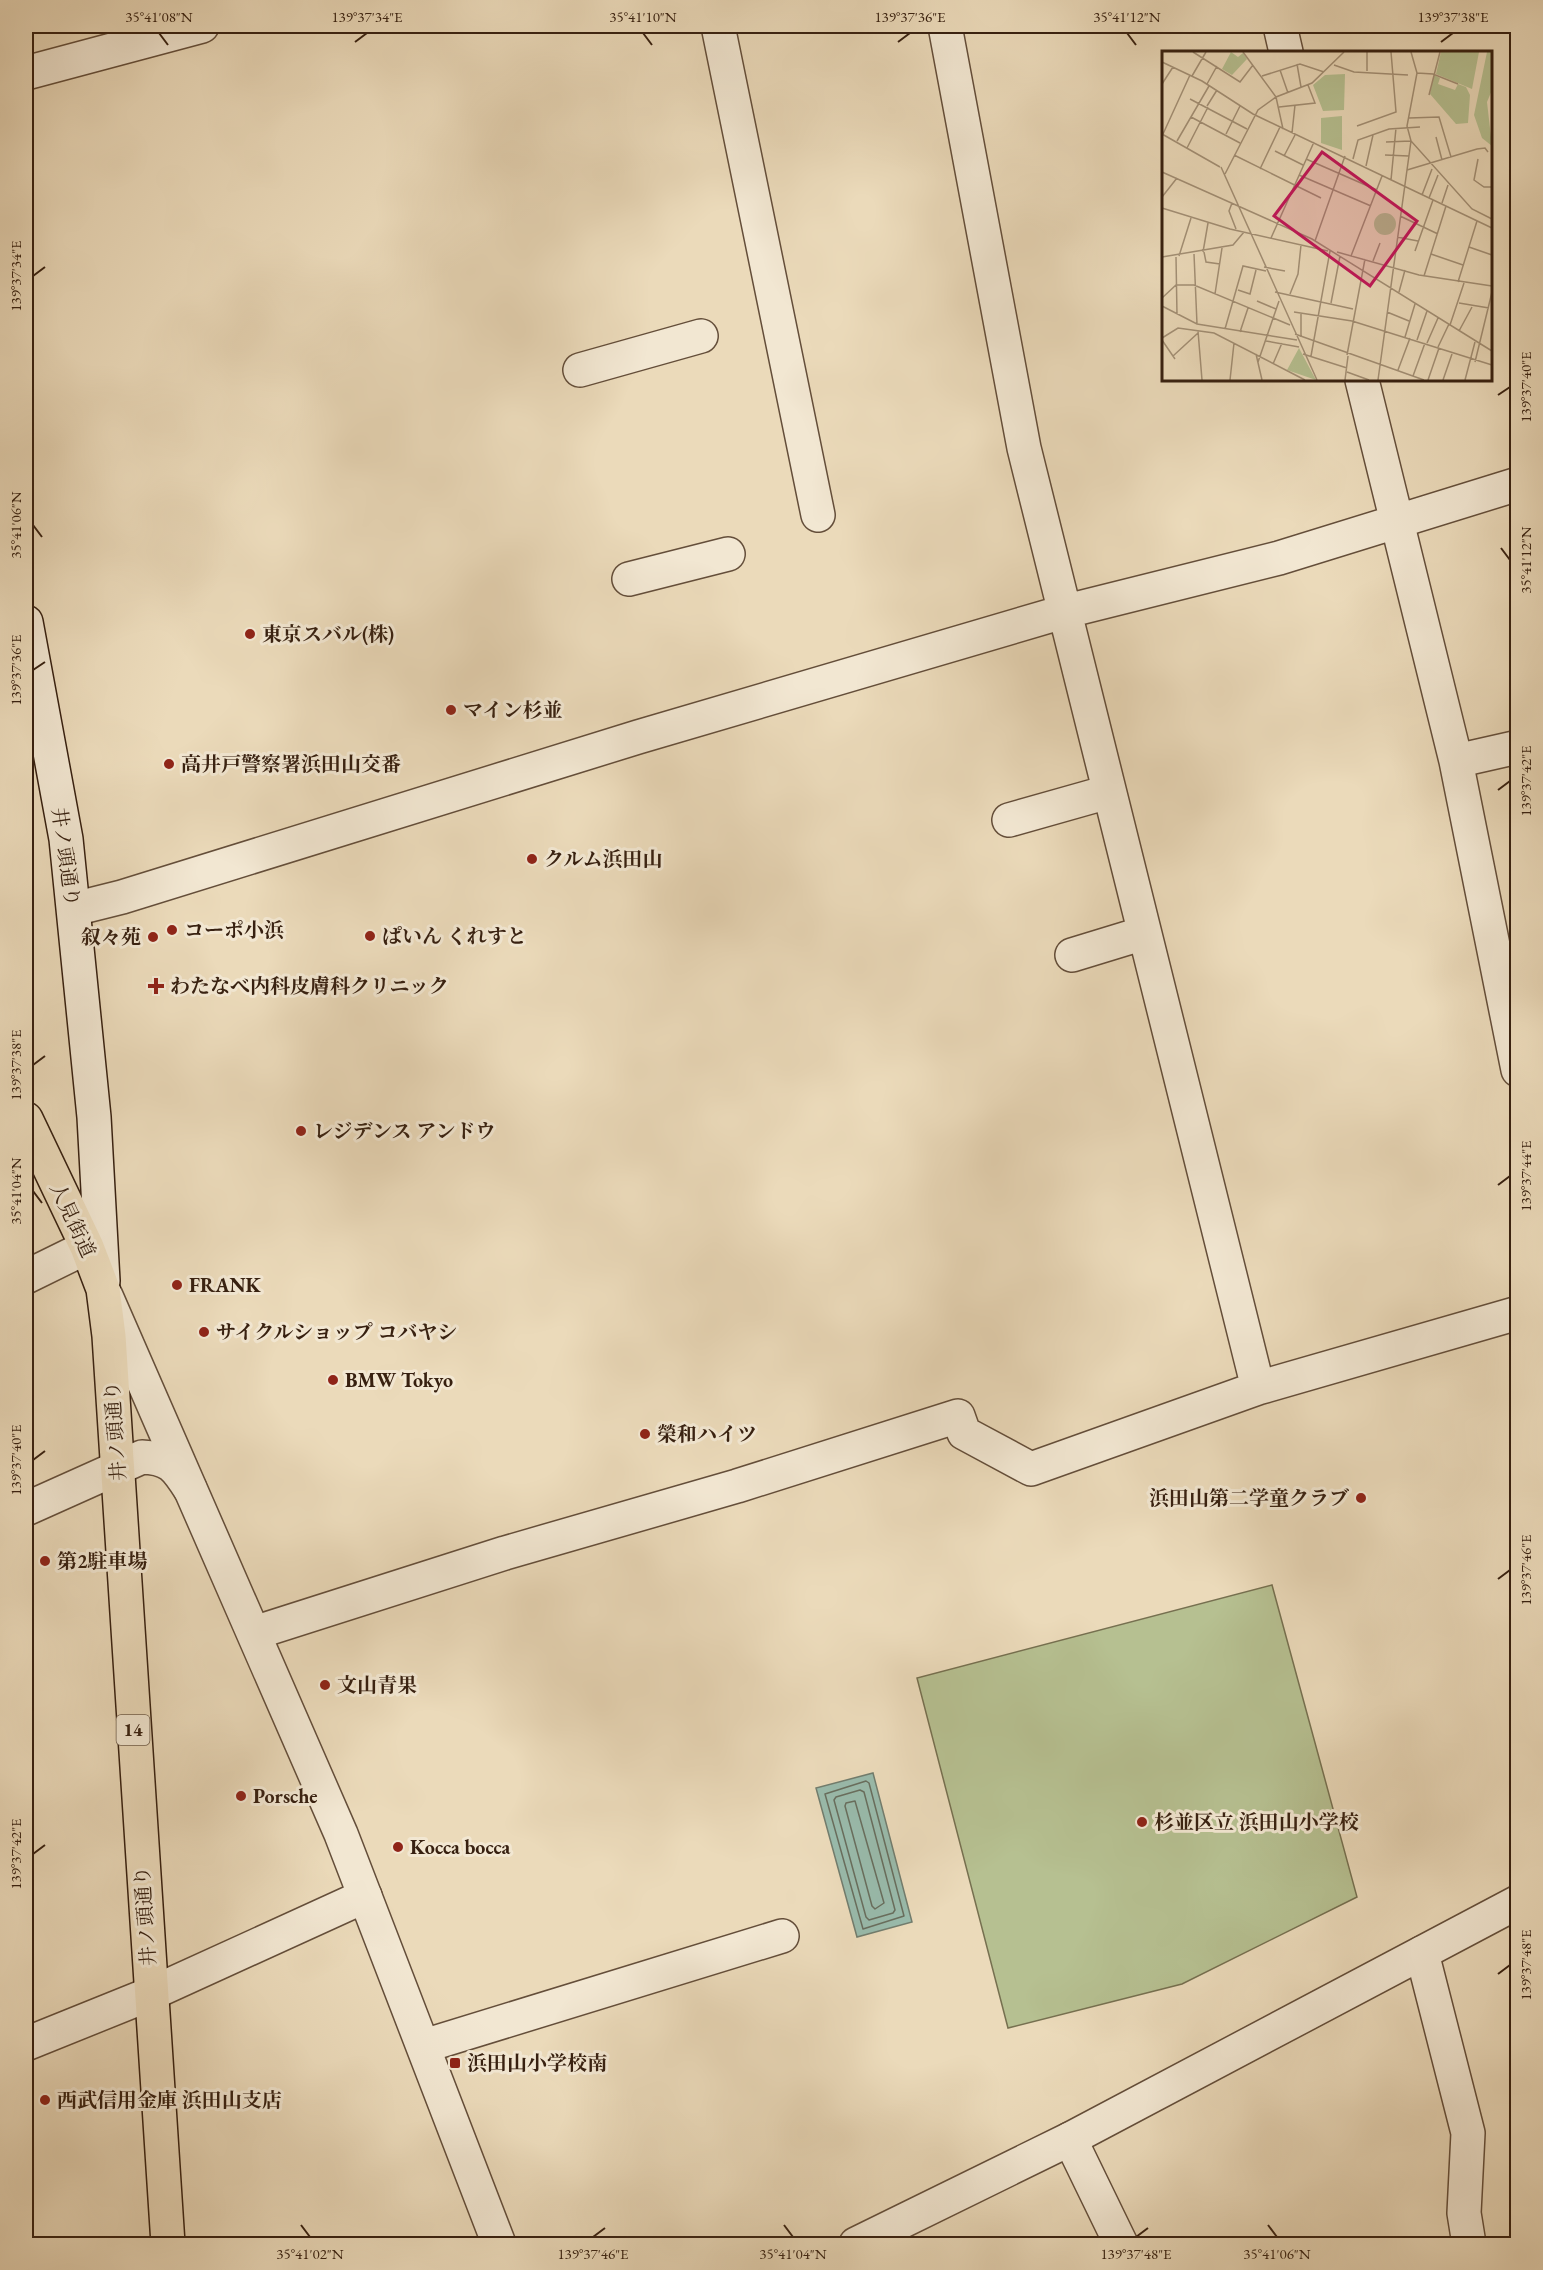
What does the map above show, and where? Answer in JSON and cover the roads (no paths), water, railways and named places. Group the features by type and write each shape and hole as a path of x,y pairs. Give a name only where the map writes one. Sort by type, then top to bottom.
{"main road":[{"name":"人見街道","path":"26,1119 87,1247 103,1289"},
{"name":"井ノ頭通り","path":"103,1289 117,1466 168,2244"}],"street":[{"path":"26,73 202,26"},
{"path":"718,26 818,514"},
{"path":"945,26 1024,448 1258,1388"},
{"path":"1280,26 1286,51"},
{"path":"580,370 701,336"},
{"path":"1362,381 1456,761 1518,1070"},
{"path":"74,909 122,897 638,737 1063,612 1279,558 1518,484"},
{"path":"629,579 728,554"},
{"name":"井ノ頭通り","path":"26,622 64,828 74,909 93,1118 103,1289"},
{"path":"1456,761 1518,747"},
{"path":"1009,820 1108,792"},
{"path":"1072,955 1144,933"},
{"path":"26,1277 87,1247"},
{"path":"103,1289 254,1633 365,1896 499,2244"},
{"path":"254,1633 505,1553 737,1486 958,1416 964,1433 1030,1469 1258,1388 1518,1313"},
{"path":"26,1509 117,1466 142,1457 162,1458 178,1471 192,1492"},
{"path":"26,2044 150,1994 365,1896"},
{"path":"856,2244 1070,2139 1518,1902"},
{"path":"424,2046 782,1936"},
{"path":"1422,1953 1468,2133 1464,2212 1469,2244"},
{"path":"1070,2139 1121,2244"}],"water":[{"path":"873,1773 912,1922 857,1937 816,1788"}],"place":[{"name":"東京スバル(株)","path":"250,634"},
{"name":"マイン杉並","path":"451,710"},
{"name":"高井戸警察署浜田山交番","path":"169,764"},
{"name":"クルム浜田山","path":"532,859"},
{"name":"コーポ小浜","path":"172,930"},
{"name":"ぱいん くれすと","path":"370,936"},
{"name":"叙々苑","path":"153,937"},
{"name":"わたなべ内科皮膚科クリニック","path":"156,986"},
{"name":"レジデンス アンドウ","path":"301,1131"},
{"name":"FRANK","path":"177,1285"},
{"name":"サイクルショップ コバヤシ","path":"204,1332"},
{"name":"BMW Tokyo","path":"333,1380"},
{"name":"榮和ハイツ","path":"645,1434"},
{"name":"浜田山第二学童クラブ","path":"1361,1498"},
{"name":"第2駐車場","path":"45,1561"},
{"name":"文山青果","path":"325,1685"},
{"name":"Porsche","path":"241,1796"},
{"name":"杉並区立 浜田山小学校","path":"1142,1822"},
{"name":"Kocca bocca","path":"398,1847"},
{"name":"浜田山小学校南","path":"455,2063"},
{"name":"西武信用金庫 浜田山支店","path":"45,2100"}]}
